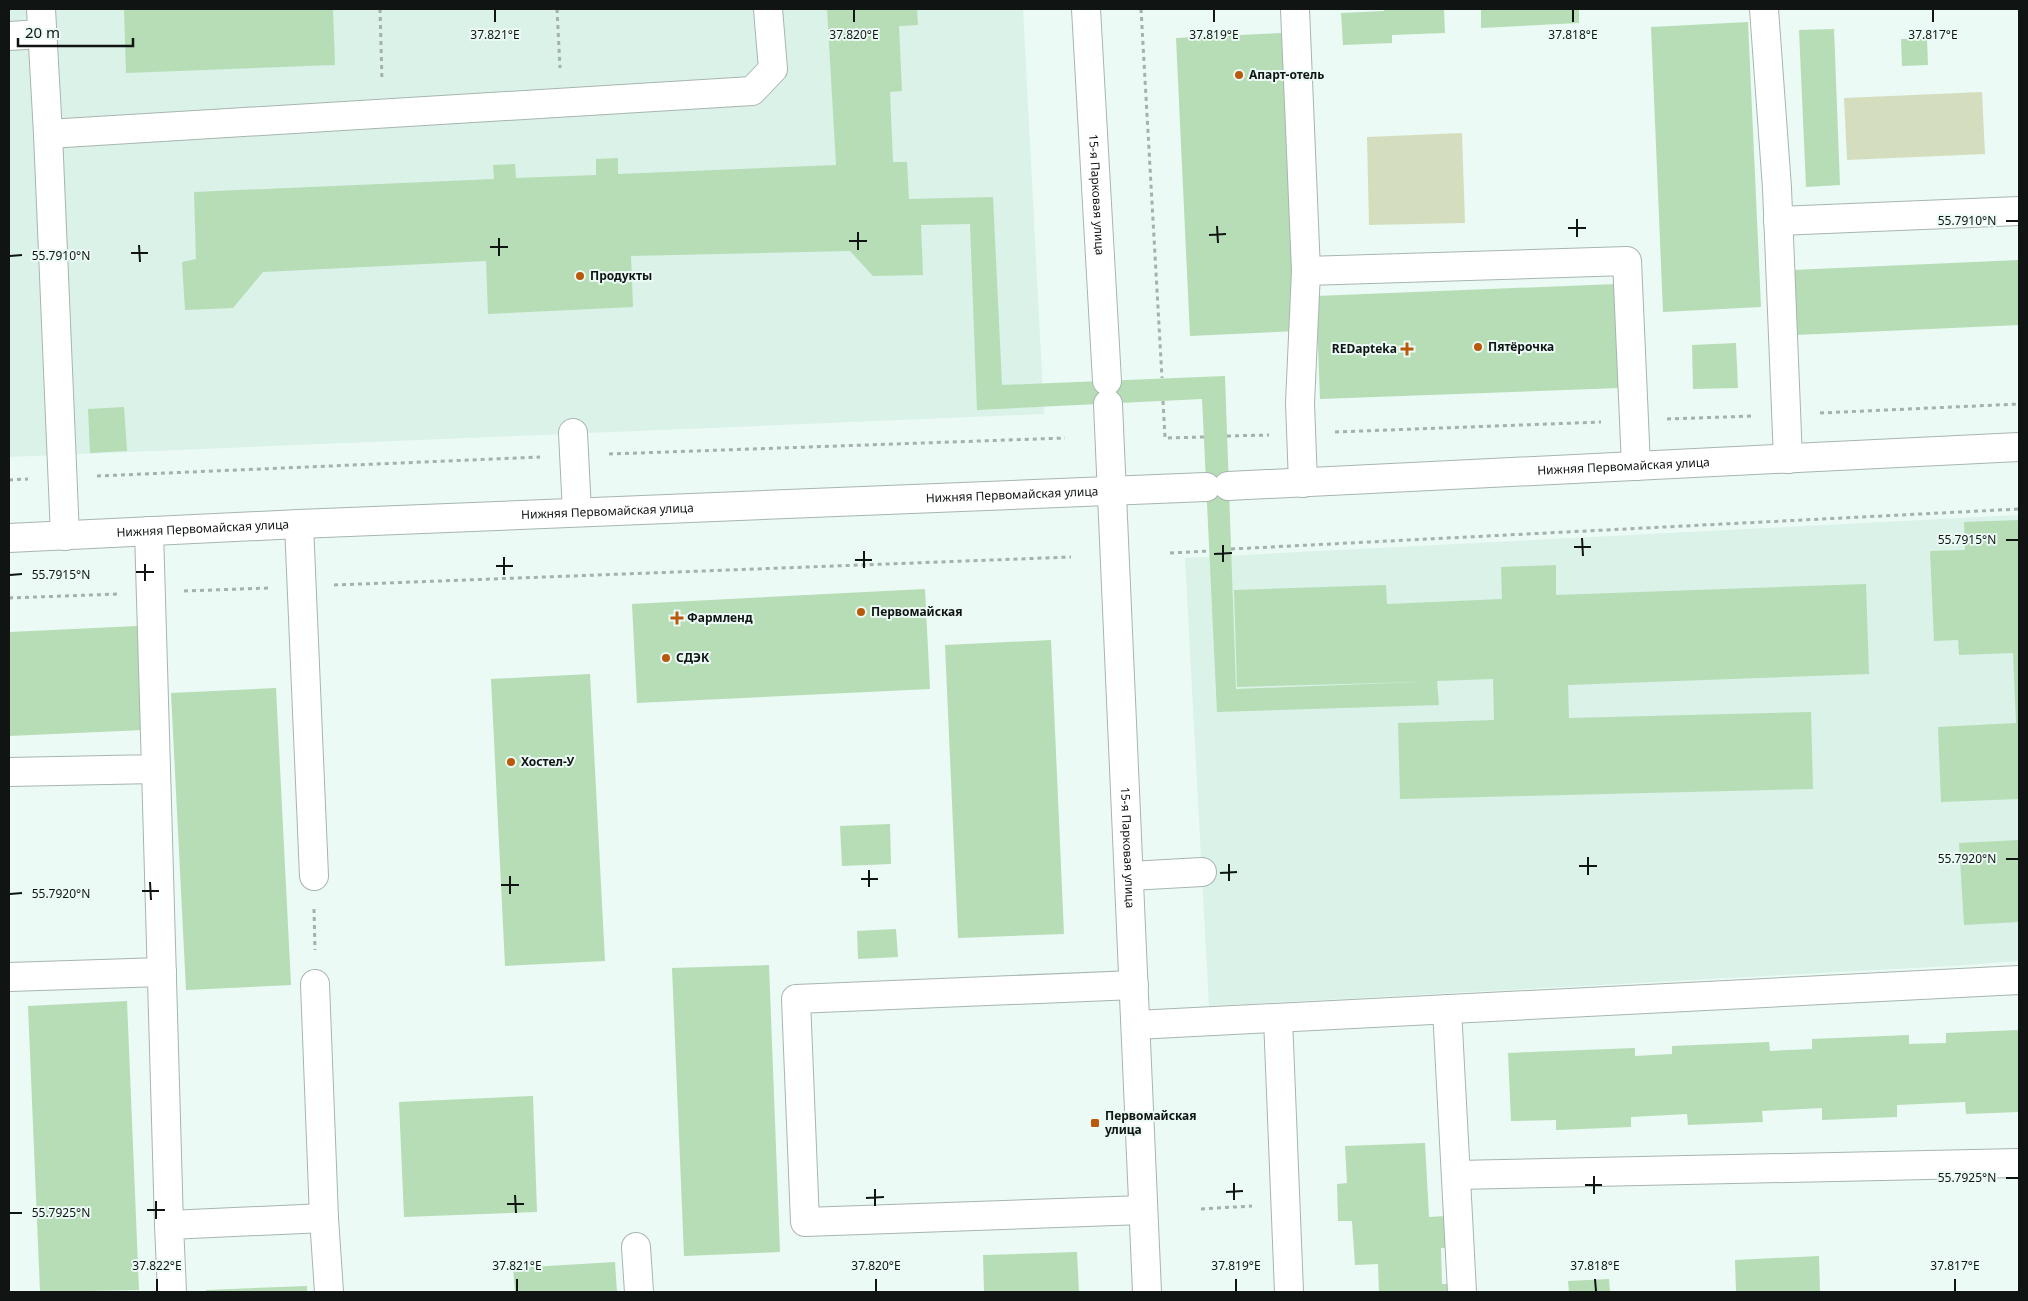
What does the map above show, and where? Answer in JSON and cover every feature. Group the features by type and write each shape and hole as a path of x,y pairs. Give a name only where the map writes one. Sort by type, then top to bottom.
{"street":[{"path":"48,134 384,115 752,91 773,69 768,9"},
{"name":"15-я Парковая улица","path":"1086,9 1113,491 1147,1292"},
{"path":"1294,9 1306,271 1300,403 1303,482"},
{"path":"1764,9 1778,221 1788,459"},
{"path":"9,36 42,22 65,536"},
{"path":"1778,221 2019,211"},
{"path":"1306,271 1627,260 1636,466"},
{"path":"573,444 578,512"},
{"name":"Нижняя Первомайская улица","path":"9,538 578,512 1217,487 2019,447"},
{"path":"299,524 300,586 314,876"},
{"path":"148,531 168,1225 172,1292"},
{"path":"9,772 156,769"},
{"path":"1130,876 1202,872"},
{"path":"9,978 162,972"},
{"path":"1136,1025 2019,980"},
{"path":"315,984 324,1218 329,1292"},
{"path":"1134,985 796,999 805,1222 1143,1210"},
{"path":"1447,1009 1462,1292"},
{"path":"1278,1018 1289,1292"},
{"path":"1457,1175 2019,1163"},
{"path":"168,1225 324,1218"},
{"path":"636,1247 639,1292"}],"path":[{"path":"380,9 384,115"},
{"path":"557,9 561,104"},
{"path":"1141,9 1162,378"},
{"path":"1163,401 1165,438 1204,437"},
{"path":"9,480 573,444 1065,438"},
{"path":"1231,550 2019,509"},
{"path":"1170,553 1209,551"},
{"path":"9,598 1071,557"},
{"path":"314,876 315,984"},
{"path":"1201,1208 1286,1204"}],"shaded area":[{"path":"9,9 1023,9 1044,414 9,457"},
{"path":"2019,515 2019,961 1209,1006 1185,558"}],"green space":[{"path":"1982,92 1985,154 1847,160 1844,98"},
{"path":"1462,133 1465,223 1369,225 1367,137"}],"building":[{"path":"124,9 333,9 335,65 126,73"},
{"path":"827,9 917,9 918,25 899,26 902,91 890,92 893,162 907,162 909,199 993,197 1002,385 1225,376 1236,689 1418,682 1237,687 1234,590 1386,585 1387,604 1502,599 1501,567 1556,565 1556,595 1866,584 1869,674 1568,685 1569,718 1811,712 1813,789 1400,799 1398,723 1494,720 1493,679 1437,681 1439,705 1217,712 1202,399 977,410 970,224 921,225 923,275 873,276 850,251 631,256 633,307 488,314 486,261 263,272 233,308 185,310 182,262 196,259 194,192 494,179 493,165 515,164 516,178 596,175 596,159 618,158 618,174 836,165"},
{"path":"1384,9 1444,9 1445,33 1392,35 1392,43 1343,45 1341,13 1384,11"},
{"path":"1481,9 1579,9 1579,23 1481,28"},
{"path":"1748,22 1761,307 1663,312 1651,27"},
{"path":"1834,29 1840,185 1806,187 1799,30"},
{"path":"1282,33 1296,331 1190,336 1176,38"},
{"path":"1927,38 1928,65 1902,66 1901,39"},
{"path":"2019,260 2019,325 1796,335 1793,270"},
{"path":"1616,284 1620,388 1320,399 1316,296"},
{"path":"1736,343 1738,388 1693,389 1692,345"},
{"path":"124,407 127,451 90,453 88,409"},
{"path":"2019,520 2019,799 1941,802 1938,727 2016,723 2013,653 1959,655 1958,640 1934,641 1930,551 1965,550 1964,522"},
{"path":"925,589 930,689 637,703 632,604"},
{"path":"137,626 143,730 9,736 9,632"},
{"path":"1051,640 1064,934 958,938 945,645"},
{"path":"590,674 605,961 505,966 491,679"},
{"path":"276,688 291,985 186,990 171,693"},
{"path":"890,824 891,864 842,866 840,826"},
{"path":"2019,840 2019,922 1964,925 1959,843"},
{"path":"896,929 898,957 858,959 857,931"},
{"path":"769,965 780,1252 684,1256 672,968"},
{"path":"127,1001 139,1290 40,1292 28,1006"},
{"path":"2019,1030 2019,1112 1966,1114 1965,1102 1897,1105 1897,1117 1822,1120 1822,1108 1762,1111 1763,1122 1688,1125 1687,1114 1631,1117 1631,1127 1556,1130 1556,1120 1511,1121 1508,1053 1635,1048 1635,1056 1672,1054 1672,1046 1769,1042 1770,1051 1812,1049 1812,1039 1909,1035 1909,1044 1946,1043 1946,1033"},
{"path":"533,1096 537,1212 404,1217 399,1102"},
{"path":"1425,1143 1429,1217 1446,1216 1448,1248 1441,1248 1442,1284 1450,1284 1450,1292 1379,1292 1378,1264 1355,1265 1352,1221 1338,1221 1337,1184 1347,1183 1345,1146"},
{"path":"1077,1252 1079,1292 984,1292 983,1255"},
{"path":"1819,1256 1820,1292 1736,1292 1735,1260"},
{"path":"615,1262 617,1292 515,1292 513,1268"},
{"path":"1609,1279 1610,1292 1569,1292 1568,1281"},
{"path":"307,1286 307,1292 206,1292 206,1290"}],"place":[{"name":"Апарт-отель","path":"1239,75"},
{"name":"Продукты","path":"580,276"},
{"name":"Пятёрочка","path":"1478,347"},
{"name":"REDapteka","path":"1407,349"},
{"name":"Первомайская","path":"861,612"},
{"name":"Фармленд","path":"677,618"},
{"name":"СДЭК","path":"666,658"},
{"name":"Хостел-У","path":"511,762"},
{"name":"Первомайская улица","path":"1095,1123"}]}
